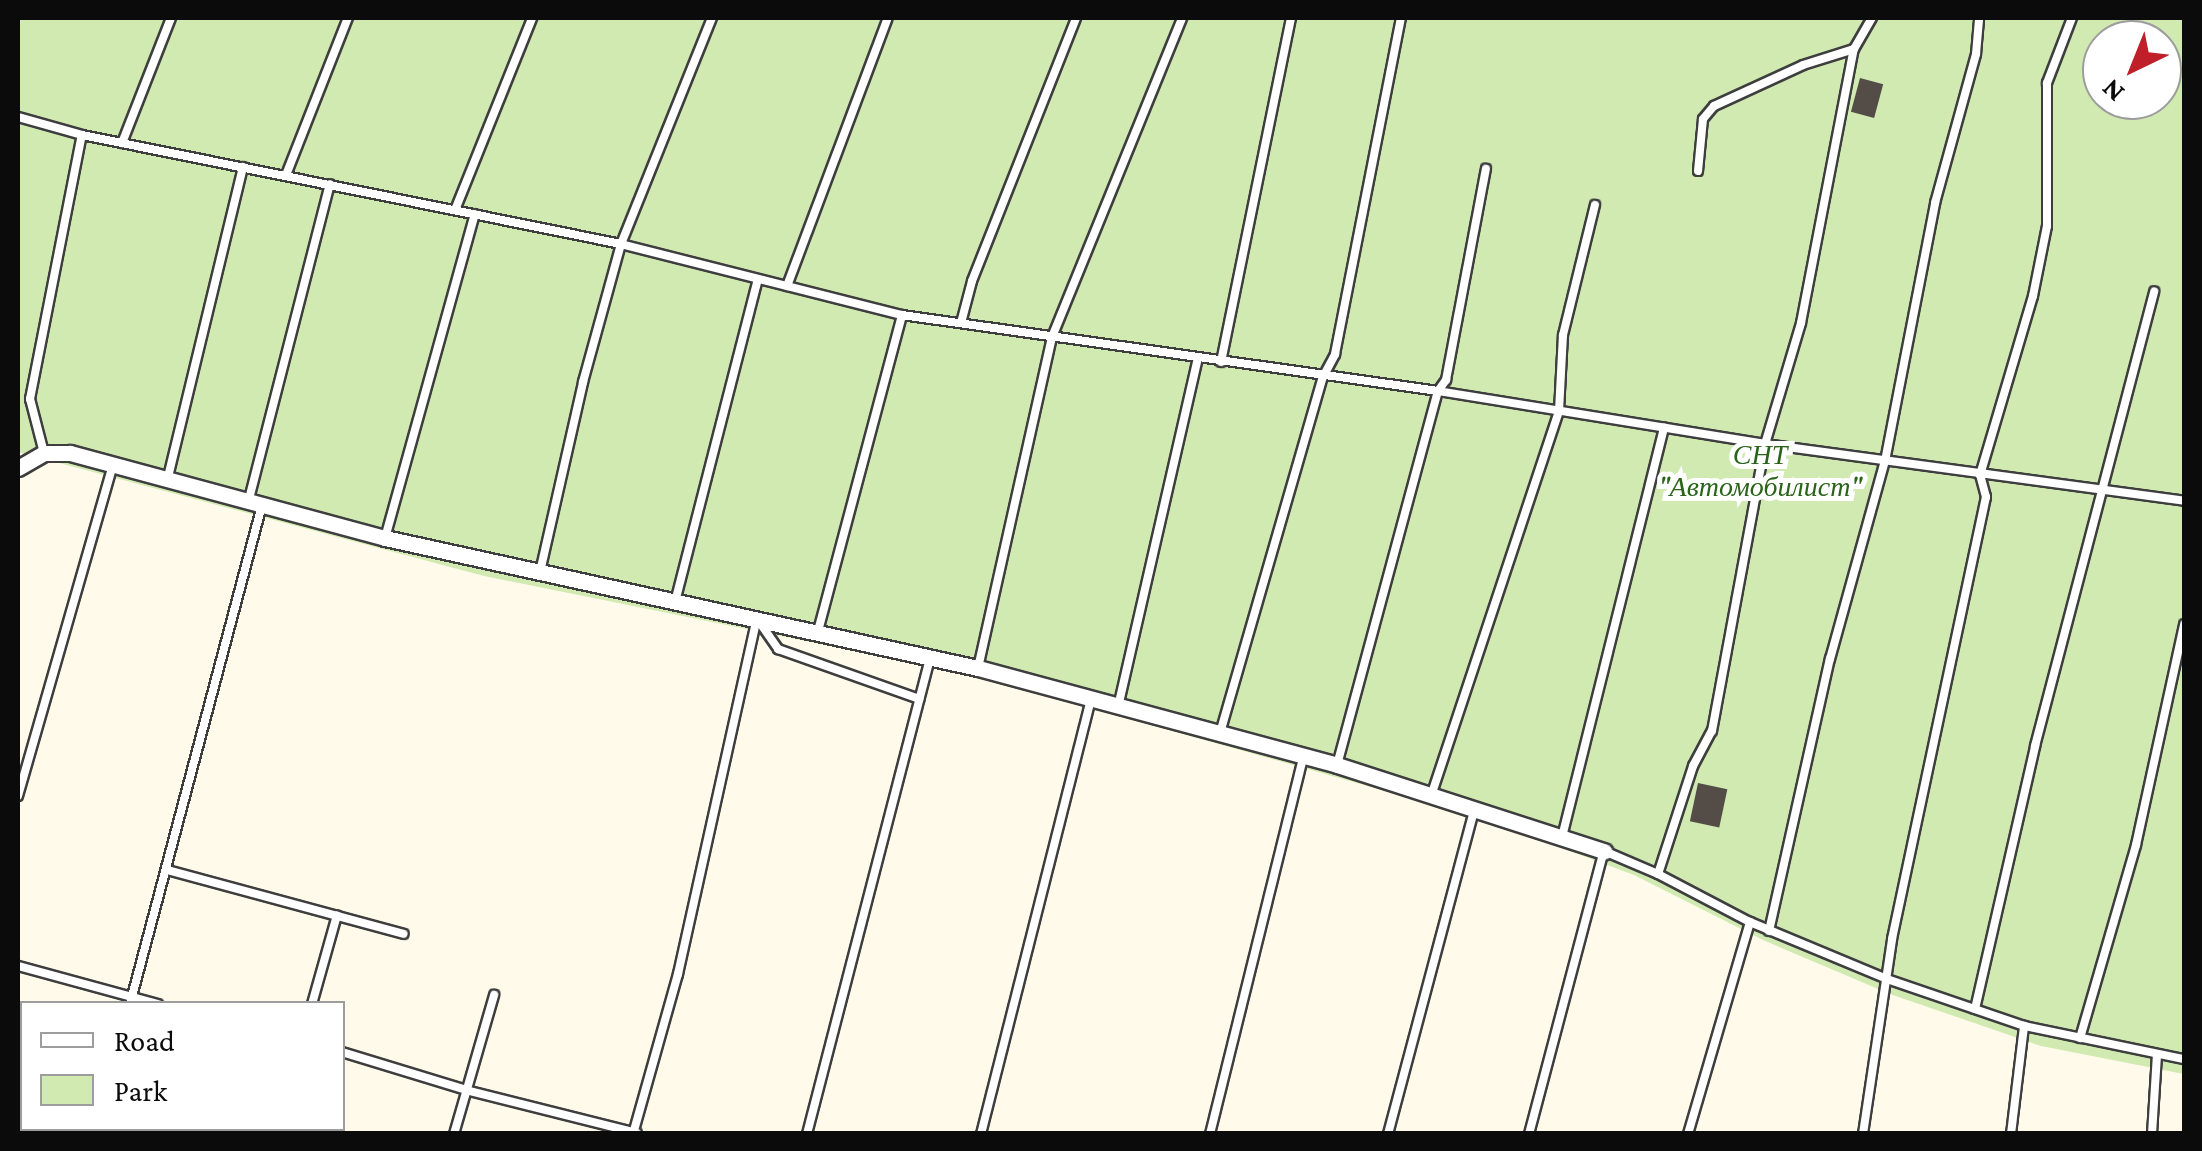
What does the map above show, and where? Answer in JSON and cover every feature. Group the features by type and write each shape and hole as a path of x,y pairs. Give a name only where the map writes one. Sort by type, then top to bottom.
{"street":[{"path":"18,468 44,453 70,453 386,538 978,668 1337,765 1604,851"}],"lane":[{"path":"122,143 171,18"},
{"path":"286,175 348,18"},
{"path":"454,210 532,18"},
{"path":"540,572 583,382 621,244 712,18"},
{"path":"787,286 888,18"},
{"path":"961,323 972,281 1076,18"},
{"path":"978,668 1052,337 1182,18"},
{"path":"1222,362 1291,18"},
{"path":"1220,734 1323,377 1335,354 1401,18"},
{"path":"1658,874 1693,766 1712,730 1765,444 1800,323 1854,50 1872,18"},
{"path":"1769,931 1830,660 1884,461 1935,203 1976,54 1980,18"},
{"path":"1863,1134 1886,979 1986,496 1980,474 2036,279 2047,226 2047,83 2072,18"},
{"path":"1698,171 1703,119 1714,106 1803,65 1854,50"},
{"path":"18,117 82,135 621,244 902,314 1438,391 1765,444 2184,501"},
{"path":"44,453 30,400 82,135"},
{"path":"168,477 243,167"},
{"path":"1337,765 1438,391 1446,380 1486,169"},
{"path":"18,966 130,1000 167,870 330,184"},
{"path":"1432,793 1559,411 1563,334 1595,204"},
{"path":"386,538 474,214"},
{"path":"675,602 758,278"},
{"path":"1975,1008 2035,746 2154,291"},
{"path":"818,631 902,314"},
{"path":"1118,707 1198,359"},
{"path":"1562,837 1664,428"},
{"path":"18,796 113,464"},
{"path":"758,619 778,649 919,699"},
{"path":"345,1053 466,1090 634,1133 678,974 758,619"},
{"path":"2080,1038 2136,845 2184,624"},
{"path":"807,1134 930,657"},
{"path":"981,1134 1091,699"},
{"path":"1210,1134 1303,757"},
{"path":"1388,1134 1474,808"},
{"path":"1529,1134 1604,851 1769,931 1886,979 2024,1026 2184,1059"},
{"path":"167,870 404,934"},
{"path":"313,1001 337,915"},
{"path":"1688,1134 1750,922"},
{"path":"454,1134 494,995"},
{"path":"2011,1134 2024,1026"},
{"path":"2152,1134 2157,1055"}],"green space":[{"name":"СНТ \"Автомобилист\"","path":"18,18 2184,18 2184,1074 2041,1046 1890,994 1763,940 1634,875 1485,819 974,675 484,576 18,452"}],"building":[{"path":"1860,78 1883,84 1874,118 1851,112"},
{"path":"1698,783 1727,789 1719,827 1690,821"}]}
